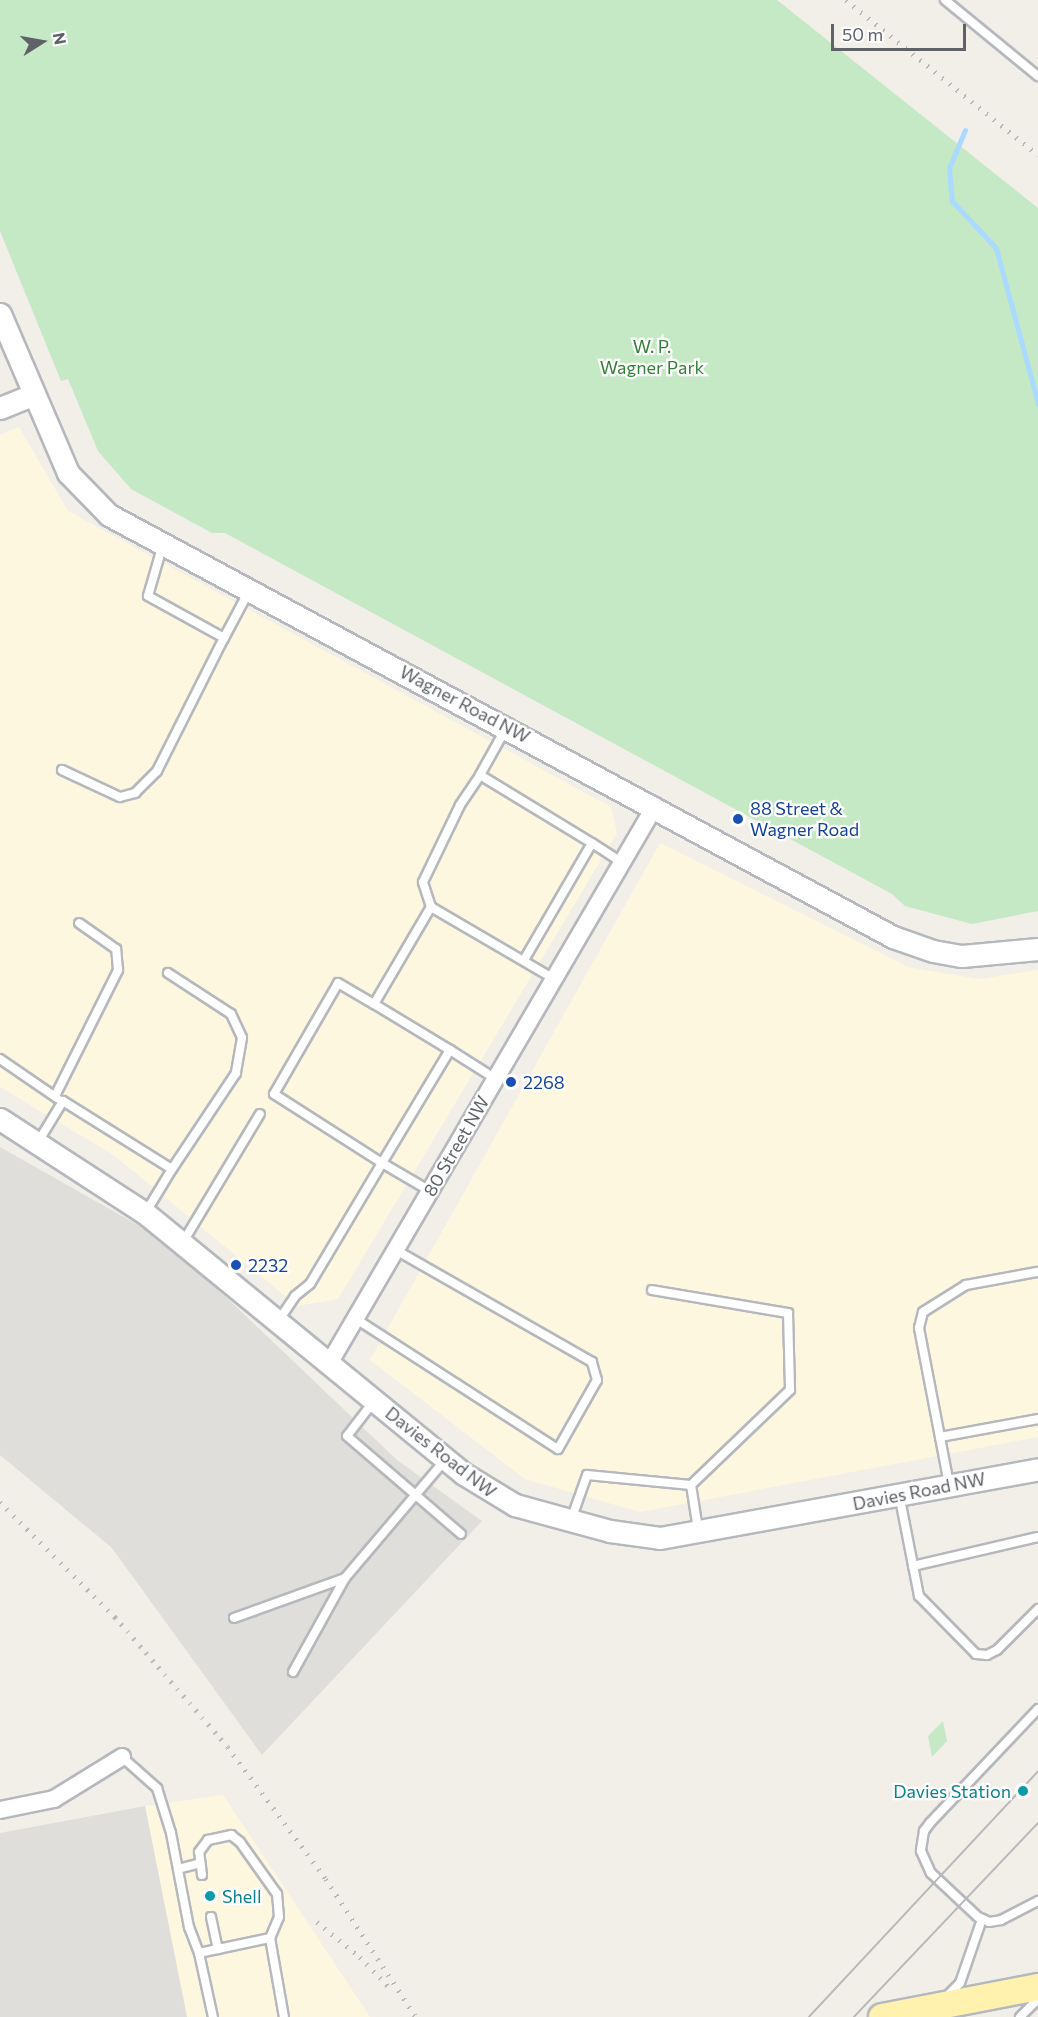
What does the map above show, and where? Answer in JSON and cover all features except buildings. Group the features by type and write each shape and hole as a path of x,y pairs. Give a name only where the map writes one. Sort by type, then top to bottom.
{"main road":[{"path":"882,2017 1038,1987"}],"street":[{"name":"Wagner Road NW","path":"1,319 59,456 80,489 109,515 507,726 893,937 920,947 978,957 1038,949"},
{"path":"0,408 32,395"},
{"name":"80 Street NW","path":"330,1362 655,806"},
{"name":"Davies Road NW","path":"0,1119 145,1213 279,1320 446,1459 498,1497 571,1521 646,1538 699,1533 1038,1468"},
{"path":"0,1810 54,1799 122,1757"}],"lane":[{"path":"945,0 955,3 1038,76"},
{"path":"163,544 148,596 224,638"},
{"path":"62,770 120,797 135,793 157,771 250,588"},
{"path":"507,726 480,775 460,805 423,882 431,907 554,979"},
{"path":"480,775 623,863"},
{"path":"524,960 592,843"},
{"path":"374,1004 431,907"},
{"path":"37,1142 118,970 116,949 79,923"},
{"path":"145,1213 236,1073 242,1038 231,1014 168,973"},
{"path":"430,1191 274,1094 338,983 496,1079"},
{"path":"279,1320 295,1296 310,1284 450,1050"},
{"path":"0,1059 59,1099 172,1169"},
{"path":"183,1242 260,1114"},
{"path":"356,1319 558,1449 597,1380 592,1362 396,1250"},
{"path":"949,1485 919,1328 923,1312 966,1285 1037,1272"},
{"path":"571,1521 586,1475 691,1485 790,1390 788,1313 652,1290"},
{"path":"375,1400 347,1436 461,1534"},
{"path":"940,1437 1038,1419"},
{"path":"293,1672 345,1578 446,1459"},
{"path":"691,1485 699,1533"},
{"path":"899,1494 918,1596 976,1654 987,1655 997,1650 1038,1609"},
{"path":"913,1566 1038,1537"},
{"path":"234,1618 345,1578"},
{"path":"1037,1904 1001,1920 982,1919 931,1873 924,1862 922,1840 930,1823 1038,1709"},
{"path":"122,1757 156,1788 178,1869 189,1927 199,1953 213,2017"},
{"path":"202,1875 200,1852 208,1840 231,1835 240,1842 277,1894 279,1917 270,1938 284,2017"},
{"path":"178,1869 200,1863"},
{"path":"211,1917 218,1949"},
{"path":"931,2008 960,1983 982,1919"},
{"path":"199,1953 270,1938"},
{"path":"1020,2017 1038,1999"}],"shaded area":[{"path":"19,427 68,511 611,807 617,833 338,1299 297,1306 115,1156 0,1087 0,435"},
{"path":"660,843 908,967 979,979 1038,970 1038,1437 640,1512 525,1479 370,1360"},
{"path":"0,1147 168,1242 397,1460 482,1521 262,1755 112,1548 0,1455"},
{"path":"223,1795 370,2017 187,2017 145,1806"},
{"path":"145,1806 187,2017 0,2017 0,1833"}],"green space":[{"name":"W. P. Wagner Park","path":"0,0 777,0 1038,208 1038,911 972,924 905,906 892,894 225,533 212,533 131,489 98,451 68,379 61,381 0,231"},
{"path":"943,1721 947,1741 932,1757 928,1736"}],"waterway":[{"path":"965,130 949,168 952,201 996,248 1038,404"}],"tram line":[{"path":"809,2017 1038,1771"},
{"path":"854,2017 1038,1823"}],"railway":[{"path":"846,0 1038,155"},
{"path":"0,1502 115,1617 228,1747 326,1879 416,2017"},
{"path":"317,1922 360,1957 390,1988"}],"place":[{"name":"88 Street & Wagner Road","path":"738,819"},
{"name":"2268","path":"511,1082"},
{"name":"2232","path":"236,1265"},
{"name":"Davies Station","path":"1023,1791"},
{"name":"Shell","path":"210,1896"}]}
